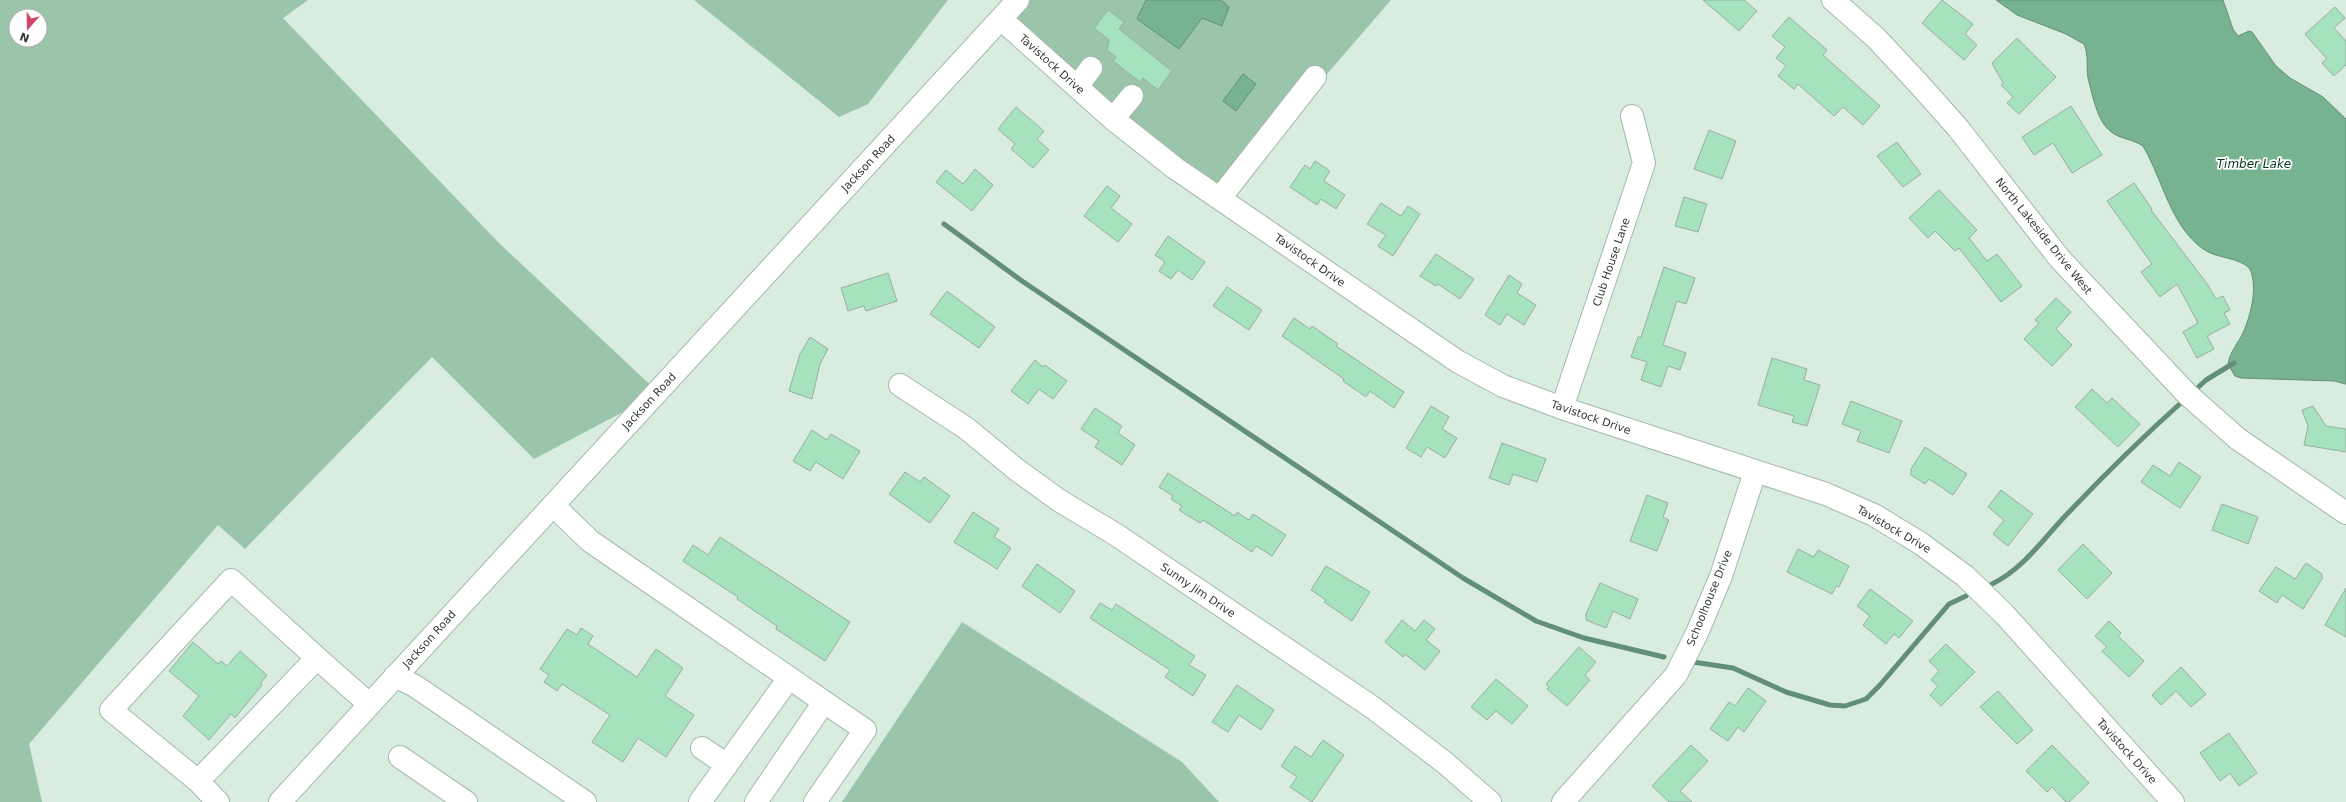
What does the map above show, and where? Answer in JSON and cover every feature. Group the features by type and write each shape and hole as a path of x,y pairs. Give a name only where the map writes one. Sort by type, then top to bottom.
{"street":[{"name":"Jackson Road","path":"280,802 1018,0"},
{"name":"North Lakeside Drive West","path":"1833,0 1876,38 1918,82 1958,128 2060,259 2187,394 2238,439 2346,513"},
{"name":"Tavistock Drive","path":"1001,19 1113,119 1176,168 1457,361 1503,386 1562,408 1826,494 1874,515 1943,558 1965,576 2005,615 2173,802"},
{"path":"1077,87 1091,68"},
{"path":"1220,198 1315,77"},
{"path":"1113,119 1132,96"},
{"name":"Club House Lane","path":"1562,408 1644,163 1632,116"},
{"name":"Sunny Jim Drive","path":"900,385 966,428 1017,470 1060,501 1115,534 1372,707 1444,762 1490,802"},
{"name":"Schoolhouse Drive","path":"1563,802 1676,675 1698,634 1721,576 1755,472"},
{"path":"553,505 590,541 675,592 789,678 865,730 815,802"},
{"path":"218,802 198,781 111,710 231,580 369,704"},
{"path":"198,781 317,658"},
{"path":"395,676 416,685 580,797"},
{"path":"700,802 789,678"},
{"path":"756,802 824,702"},
{"path":"702,748 727,765"},
{"path":"400,757 466,802"}],"shaded area":[{"path":"0,0 308,0 283,18 499,243 659,393 534,459 432,357 245,549 218,525 29,744 42,802 0,802"},
{"path":"694,0 948,0 868,104 839,117"},
{"path":"1018,0 1391,0 1220,198 1001,19"},
{"path":"962,622 1182,762 1219,802 842,802"}],"water":[{"path":"1146,0 1221,0 1229,7 1222,26 1202,18 1179,49 1137,19"},
{"name":"Timber Lake","path":"1996,0 2223,0 2233,29 2238,36 2249,31 2252,32 2276,66 2290,78 2323,97 2346,119 2346,384 2334,381 2241,378 2235,376 2228,364 2232,352 2243,333 2249,318 2253,293 2250,269 2240,262 2215,255 2203,249 2192,239 2175,215 2143,146 2114,134 2105,126 2098,114 2091,91 2084,44 2066,34 2017,15"},
{"path":"1243,74 1256,84 1236,111 1223,101"}],"building":[{"path":"1703,0 1744,0 1757,11 1739,31"},
{"path":"1942,0 1973,24 1965,34 1977,45 1964,60 1922,23"},
{"path":"2335,7 2345,18 2334,28 2346,41 2346,65 2334,76 2322,63 2327,59 2305,34"},
{"path":"1108,10 1124,22 1119,29 1172,71 1158,90 1143,78 1140,82 1113,61 1116,57 1107,50 1109,40 1094,28"},
{"path":"1789,17 1827,50 1823,55 1880,106 1863,125 1843,107 1834,116 1798,84 1794,89 1778,76 1786,66 1776,58 1785,47 1772,36"},
{"path":"2017,38 2056,77 2019,114 2007,103 2013,97 2001,85 2003,83 1992,63"},
{"path":"2071,106 2102,155 2072,173 2053,143 2034,155 2022,137"},
{"path":"1016,107 1044,131 1037,139 1049,150 1033,168 1011,149 1015,144 998,129"},
{"path":"1709,130 1736,141 1722,179 1694,169"},
{"path":"1897,142 1921,174 1903,187 1877,156"},
{"path":"1315,161 1330,171 1324,181 1345,195 1336,209 1321,199 1317,205 1290,187 1305,165 1310,169"},
{"path":"975,169 993,185 972,211 936,182 946,170 963,184"},
{"path":"2134,183 2152,209 2151,210 2208,285 2216,299 2223,296 2230,310 2224,313 2230,324 2207,336 2214,349 2197,358 2183,332 2198,323 2177,284 2160,297 2141,272 2152,264 2107,201"},
{"path":"1107,186 1120,196 1111,208 1132,224 1118,242 1084,216"},
{"path":"1939,190 1977,230 1969,238 1987,261 1997,254 2022,286 2001,302 1959,248 1955,251 1935,231 1928,238 1909,218"},
{"path":"1684,197 1707,204 1698,232 1675,226"},
{"path":"1381,203 1401,216 1408,206 1420,214 1393,256 1378,246 1386,235 1367,224"},
{"path":"1168,236 1205,262 1192,280 1178,270 1171,279 1159,271 1165,262 1155,255"},
{"path":"1436,254 1474,279 1460,299 1438,284 1436,286 1420,276"},
{"path":"1664,267 1695,278 1686,304 1677,301 1663,345 1686,353 1680,370 1668,366 1661,387 1641,380 1647,362 1631,357 1638,337 1641,337"},
{"path":"888,273 897,301 866,311 864,306 848,311 841,288"},
{"path":"1509,275 1522,284 1517,293 1536,305 1524,325 1507,314 1500,325 1485,315"},
{"path":"1227,287 1262,310 1249,330 1213,306"},
{"path":"947,291 995,327 979,348 930,314"},
{"path":"2056,298 2071,312 2056,329 2072,345 2052,366 2024,339 2039,323 2035,320"},
{"path":"1294,318 1310,329 1312,326 1338,344 1336,346 1404,392 1394,408 1370,391 1366,397 1343,381 1344,379 1282,336"},
{"path":"810,337 828,349 820,364 812,399 789,391 800,354"},
{"path":"1772,358 1807,369 1804,380 1820,385 1807,426 1792,422 1794,416 1758,405"},
{"path":"1035,360 1043,367 1045,365 1067,381 1053,399 1039,389 1028,404 1011,391"},
{"path":"2092,389 2107,403 2112,398 2140,424 2118,447 2075,407"},
{"path":"1851,401 1902,421 1889,453 1857,441 1861,431 1842,424"},
{"path":"1431,406 1449,417 1442,429 1457,438 1445,458 1427,447 1421,457 1406,448"},
{"path":"2313,406 2326,426 2346,429 2346,452 2304,445 2308,426 2302,410"},
{"path":"1095,408 1122,426 1118,433 1135,445 1122,465 1095,447 1099,441 1081,429"},
{"path":"812,430 827,440 831,434 860,451 843,479 816,462 810,471 793,461"},
{"path":"1502,443 1546,459 1537,482 1513,474 1509,485 1489,478"},
{"path":"1925,447 1967,474 1953,495 1929,479 1925,484 1911,475 1911,469"},
{"path":"2179,462 2201,477 2180,508 2141,482 2153,465 2170,476"},
{"path":"905,472 920,482 924,477 950,496 930,523 889,494"},
{"path":"1168,473 1235,516 1237,512 1249,520 1253,514 1286,535 1272,556 1256,546 1252,552 1203,520 1200,523 1179,510 1182,506 1171,499 1173,496 1159,487"},
{"path":"2001,490 2033,514 2008,546 1993,534 2004,520 1988,507"},
{"path":"1647,495 1668,503 1663,517 1669,520 1657,551 1630,541"},
{"path":"2222,504 2258,517 2248,544 2212,530"},
{"path":"973,512 999,529 994,537 1011,548 997,569 954,542"},
{"path":"720,537 850,622 825,661 776,629 777,626 737,599 738,597 683,561 693,545 708,555"},
{"path":"2083,544 2112,573 2087,599 2058,570"},
{"path":"1798,549 1814,557 1818,550 1849,566 1839,587 1836,586 1832,594 1787,572"},
{"path":"2306,563 2322,574 2322,579 2303,609 2282,595 2277,603 2259,591 2276,567 2295,579"},
{"path":"1037,564 1075,591 1060,613 1022,586"},
{"path":"1326,566 1370,592 1352,621 1324,602 1326,600 1311,590"},
{"path":"1600,583 1638,599 1630,619 1613,611 1606,628 1586,620 1586,614"},
{"path":"2346,588 2346,637 2325,625"},
{"path":"1870,589 1913,621 1899,638 1894,634 1886,644 1863,625 1870,616 1857,606"},
{"path":"1100,603 1112,610 1116,604 1195,656 1189,665 1206,675 1193,696 1165,677 1170,670 1090,618"},
{"path":"1402,620 1415,631 1424,620 1435,629 1426,640 1440,651 1425,670 1405,654 1403,657 1385,642"},
{"path":"2109,621 2121,633 2118,636 2144,661 2129,677 2102,651 2107,647 2095,636"},
{"path":"581,628 593,636 588,644 637,677 656,649 683,668 665,696 694,715 666,757 638,738 623,762 592,742 610,715 562,684 557,691 544,682 549,675 540,669 567,629 577,635"},
{"path":"193,642 218,664 221,661 227,666 240,651 267,675 261,683 262,685 235,718 231,714 209,740 183,716 199,696 169,671"},
{"path":"1946,644 1975,672 1941,706 1930,695 1938,686 1931,680 1939,671 1929,661"},
{"path":"1579,647 1596,662 1585,675 1590,680 1567,706 1547,689 1549,687 1546,684"},
{"path":"2181,667 2206,694 2191,707 2176,691 2161,705 2152,695"},
{"path":"1496,679 1528,706 1512,724 1496,711 1487,720 1471,707"},
{"path":"1237,685 1274,710 1261,730 1239,715 1228,732 1212,722"},
{"path":"1748,688 1766,701 1744,732 1738,727 1728,741 1710,729 1729,702 1735,706"},
{"path":"1998,691 2033,730 2017,744 1980,707"},
{"path":"2229,733 2257,773 2239,786 2230,773 2220,781 2200,753"},
{"path":"1323,740 1344,755 1312,802 1290,787 1297,777 1281,766 1295,746 1311,757"},
{"path":"1691,745 1708,761 1680,791 1692,802 1669,802 1652,786"},
{"path":"2052,745 2089,783 2069,802 2066,802 2052,787 2047,792 2026,771"}],"waterway":[{"path":"944,224 1022,281 1463,578 1536,621 1584,638 1664,657"},
{"path":"2193,392 2206,380 2234,363"},
{"path":"1992,584 2004,577 2025,560 2098,482 2184,400"},
{"path":"1693,662 1733,668 1786,692 1830,705 1845,706 1866,699 1880,685 1949,604 1966,596"}]}
